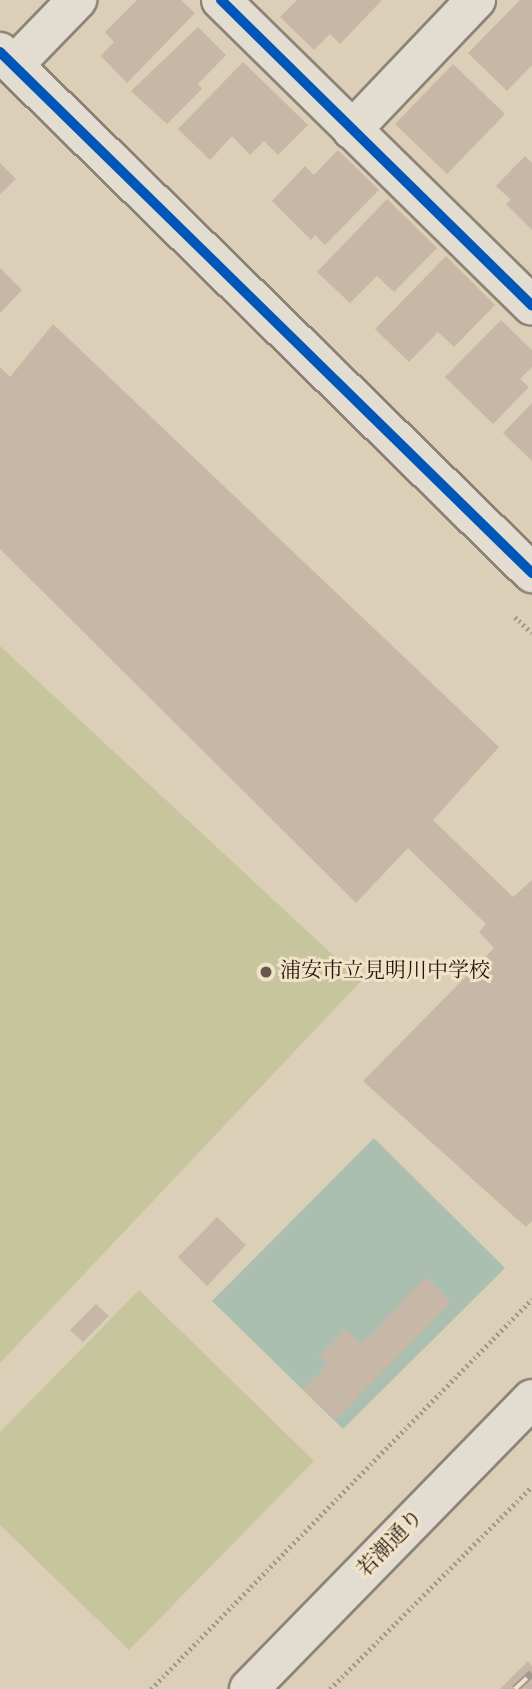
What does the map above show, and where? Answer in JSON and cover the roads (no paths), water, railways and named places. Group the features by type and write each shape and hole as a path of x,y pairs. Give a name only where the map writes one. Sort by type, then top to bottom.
{"street":[{"path":"77,0 7,59 532,573"},
{"path":"221,0 532,306"},
{"path":"352,130 476,0"},
{"name":"若潮通り","path":"249,1689 532,1399"}],"railway":[{"path":"515,1689 532,1673"}],"place":[{"name":"浦安市立見明川中学校","path":"266,972"}]}
